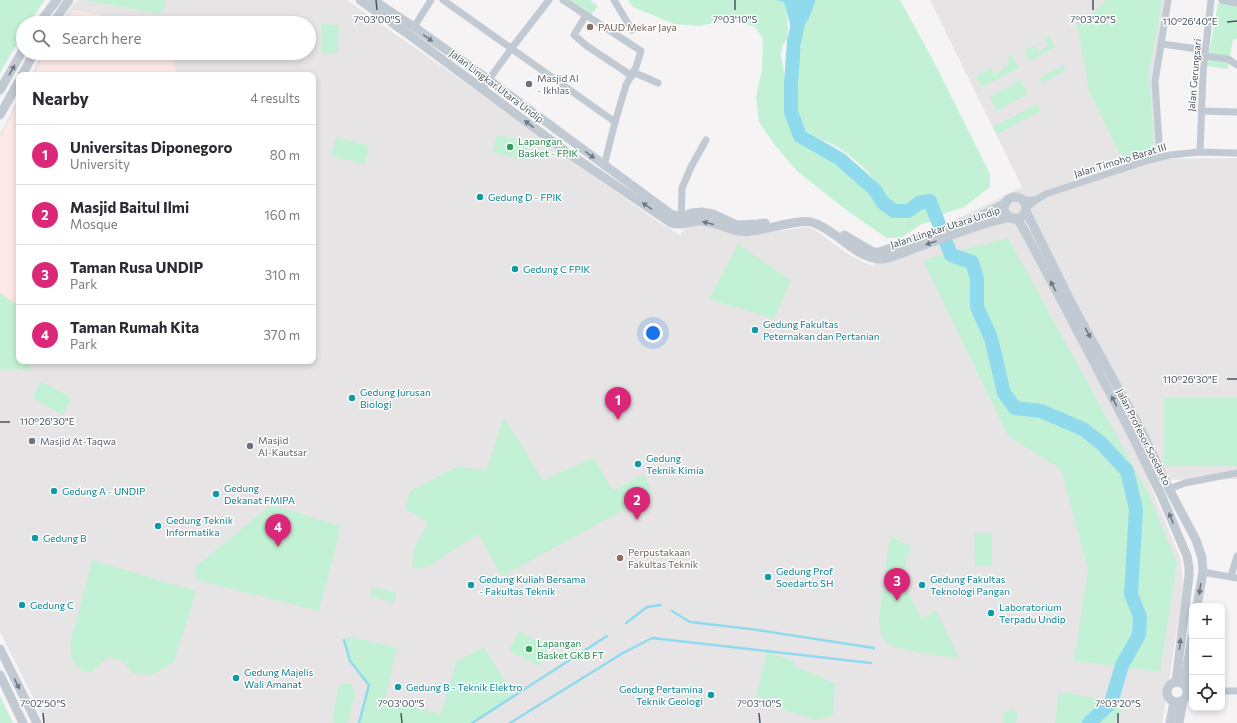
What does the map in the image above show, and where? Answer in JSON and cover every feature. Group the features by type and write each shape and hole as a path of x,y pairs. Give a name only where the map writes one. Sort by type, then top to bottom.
{"street":[{"path":"44,16 57,0"},
{"path":"57,16 69,0"},
{"path":"360,0 411,30 489,80 604,166 681,221"},
{"path":"373,0 411,30"},
{"path":"411,30 431,0"},
{"path":"443,0 615,122"},
{"path":"482,89 549,0"},
{"path":"563,0 641,51 633,74 626,85 604,166"},
{"path":"614,0 632,30"},
{"path":"1160,157 1155,82 1168,0"},
{"name":"Jalan Gerungsari","path":"1200,152 1200,111 1211,0"},
{"path":"1222,0 1237,3"},
{"path":"586,15 574,35 587,46 633,74 658,83"},
{"name":"Jalan Lingkar Utara Undip","path":"411,30 482,89 571,155 671,224 681,221 701,221 736,228 801,216 810,216 818,219 873,252 886,254 977,222 1006,203"},
{"path":"1162,44 1228,59 1237,65"},
{"path":"0,90 17,60"},
{"path":"24,72 30,60"},
{"path":"0,115 16,86"},
{"path":"1200,111 1237,112"},
{"path":"681,221 682,188 691,167 706,140"},
{"name":"Jalan Timoho Barat III","path":"1025,206 1046,194 1160,157 1200,152 1237,153"},
{"path":"1014,197 1018,198 1025,206 1024,214 1014,218 1005,211 1006,203 1014,197"},
{"name":"Jalan Profesor Soedarto","path":"1025,206 1072,304 1141,430 1169,489 1196,540 1202,558 1203,572 1198,603"},
{"name":"Jalan Lingkar Utara Undip","path":"977,222 1014,218"},
{"name":"Jalan Profesor Soedarto","path":"1014,218 1029,239 1121,415 1162,496 1187,556 1189,568 1183,693 1170,723"},
{"path":"1169,489 1185,483 1237,473"},
{"path":"1189,568 1234,577 1237,556"},
{"name":"Jalan Profesor Soedarto","path":"1179,723 1192,639"},
{"path":"0,649 37,723"},
{"path":"0,675 24,723"},
{"path":"1225,692 1237,690"}],"shaded area":[{"path":"78,0 347,0 468,85 596,178 657,221 680,235 687,226 699,223 723,231 749,235 807,227 815,230 848,254 865,263 875,266 874,252 963,216 1022,187 930,0 1164,0 1153,80 1158,154 1166,159 1237,158 1237,479 1148,480 1181,560 1183,579 1180,611 1162,723 46,723 0,632 0,134 16,104 16,364 316,364 316,72 32,72 38,60 316,60 316,16 65,16 71,6"},
{"path":"73,10 106,16 70,16"},
{"path":"41,60 173,60 176,72 35,72"},
{"path":"16,108 16,304 0,293 0,137"}],"green space":[{"path":"0,0 45,0 34,16 16,16 16,45 0,73"},
{"path":"86,0 165,0 164,11 157,14"},
{"path":"569,0 590,0 598,6 591,15"},
{"path":"628,0 784,1 787,12 788,38 782,46 781,55 788,114 796,140 836,161 870,192 879,205 892,214 914,212 926,206 933,221 921,224 901,238 887,238 849,212 797,171 774,144 759,122 756,97 762,70 763,39 755,27 740,22 723,21 699,26 674,24 633,7"},
{"path":"816,0 900,0 934,62 990,174 990,187 964,207 940,215 932,197 917,199 905,207 888,202 874,180 850,155 804,129 800,124 795,105 794,71 797,54 802,47 799,33 809,17"},
{"path":"1106,0 1162,0 1149,73 1155,155 1123,161 1089,91 1076,20 1091,15"},
{"path":"1218,3 1237,6 1237,39 1233,39 1228,69 1207,66"},
{"path":"322,24 339,25 338,54 321,54"},
{"path":"1049,36 1055,47 1030,61 1025,51 1035,45 1038,52 1048,46 1044,38"},
{"path":"1012,55 1019,68 982,87 976,76 991,68 995,75 1002,71 1001,69 1010,64 1007,58"},
{"path":"1063,65 1066,70 1043,83 1040,80 1041,77"},
{"path":"1021,80 1028,94 997,111 990,97"},
{"path":"1037,104 1041,111 997,134 993,127"},
{"name":"Lapangan Basket - FPIK","path":"497,135 528,142 523,160 492,152"},
{"path":"336,137 369,146 364,164 331,156"},
{"path":"1008,238 1149,495 1177,563 1160,672 1074,661 1088,569 1061,469 1008,436 923,260"},
{"path":"738,244 791,281 774,319 709,299"},
{"path":"0,293 16,304 16,364 29,364 31,369 0,369"},
{"path":"41,381 71,398 63,415 33,398"},
{"path":"1164,398 1237,398 1237,466 1164,466"},
{"path":"504,417 543,480 594,458 613,491 643,474 653,494 502,576 478,534 426,568 412,567 414,550 428,522 405,509 410,491 459,466 486,471"},
{"path":"271,505 341,526 319,611 197,580 194,568"},
{"path":"974,533 992,533 992,566 975,566"},
{"path":"890,536 910,546 902,579 921,619 936,611 959,658 920,653 899,648 886,642 883,638 880,626 880,613"},
{"path":"92,560 196,591 174,662 152,675 133,673 120,659 107,658 91,672 83,671 73,662 70,644"},
{"path":"372,587 397,593 394,603 370,596"},
{"name":"Lapangan Basket GKB FT","path":"518,632 550,646 540,666 509,651"},
{"path":"351,637 397,648 385,700 441,714 456,662 484,647 513,695 472,723 359,723 368,685 350,661 344,640"},
{"path":"767,652 793,661 795,667 835,683 833,716 815,720 755,700"},
{"path":"342,684 351,684 355,693 348,723 334,723 332,719 339,687"},
{"path":"1059,692 1127,703 1114,723 1055,723"},
{"path":"0,696 13,723 0,723"},
{"path":"1011,709 1017,712 1016,723 1003,723 1004,713"}],"water":[{"path":"776,0 816,0 809,18 794,42 784,2"}],"waterway":[{"path":"803,0 794,42 791,83 791,112 800,136 840,159 875,190 883,203 894,211 908,211 919,203 930,201 951,255 972,262 977,279 977,307 991,338 1004,393 1015,408 1041,411 1083,429 1102,444 1127,471 1136,509 1131,594 1140,617 1139,635 1122,665 1111,703 1089,723"},
{"path":"626,623 647,607 661,605"},
{"path":"672,611 690,622 751,629 874,648"},
{"path":"472,723 607,636"},
{"path":"510,723 623,653 652,638 871,663"},
{"path":"344,640 350,661 369,685 359,723"}],"place":[{"name":"PAUD Mekar Jaya","path":"590,27"},
{"name":"Masjid Al - Ikhlas","path":"529,84"},
{"name":"Lapangan Basket - FPIK","path":"510,147"},
{"name":"Gedung D - FPIK","path":"480,197"},
{"name":"Gedung C FPIK","path":"515,269"},
{"name":"Gedung Fakultas Peternakan dan Pertanian","path":"755,330"},
{"name":"Gedung Jurusan Biologi","path":"352,398"},
{"name":"Universitas Diponegoro","path":"618,420"},
{"name":"Masjid At-Taqwa","path":"32,441"},
{"name":"Masjid Al-Kautsar","path":"250,446"},
{"name":"Gedung Teknik Kimia","path":"638,464"},
{"name":"Gedung A - UNDIP","path":"54,491"},
{"name":"Gedung Dekanat FMIPA","path":"216,494"},
{"name":"Masjid Baitul Ilmi","path":"637,520"},
{"name":"Gedung Teknik Informatika","path":"158,526"},
{"name":"Gedung B","path":"35,538"},
{"name":"Taman Rumah Kita","path":"278,547"},
{"name":"Perpustakaan Fakultas Teknik","path":"620,558"},
{"name":"Gedung Prof Soedarto SH","path":"768,577"},
{"name":"Gedung Kuliah Bersama - Fakultas Teknik","path":"471,585"},
{"name":"Gedung Fakultas Teknologi Pangan","path":"922,585"},
{"name":"Taman Rusa UNDIP","path":"897,601"},
{"name":"Gedung C","path":"22,605"},
{"name":"Laboratorium Terpadu Undip","path":"991,613"},
{"name":"Lapangan Basket GKB FT","path":"529,649"},
{"name":"Gedung Majelis Wali Amanat","path":"236,678"},
{"name":"Gedung B - Teknik Elektro","path":"398,687"},
{"name":"Gedung Pertamina Teknik Geologi","path":"711,695"}]}
